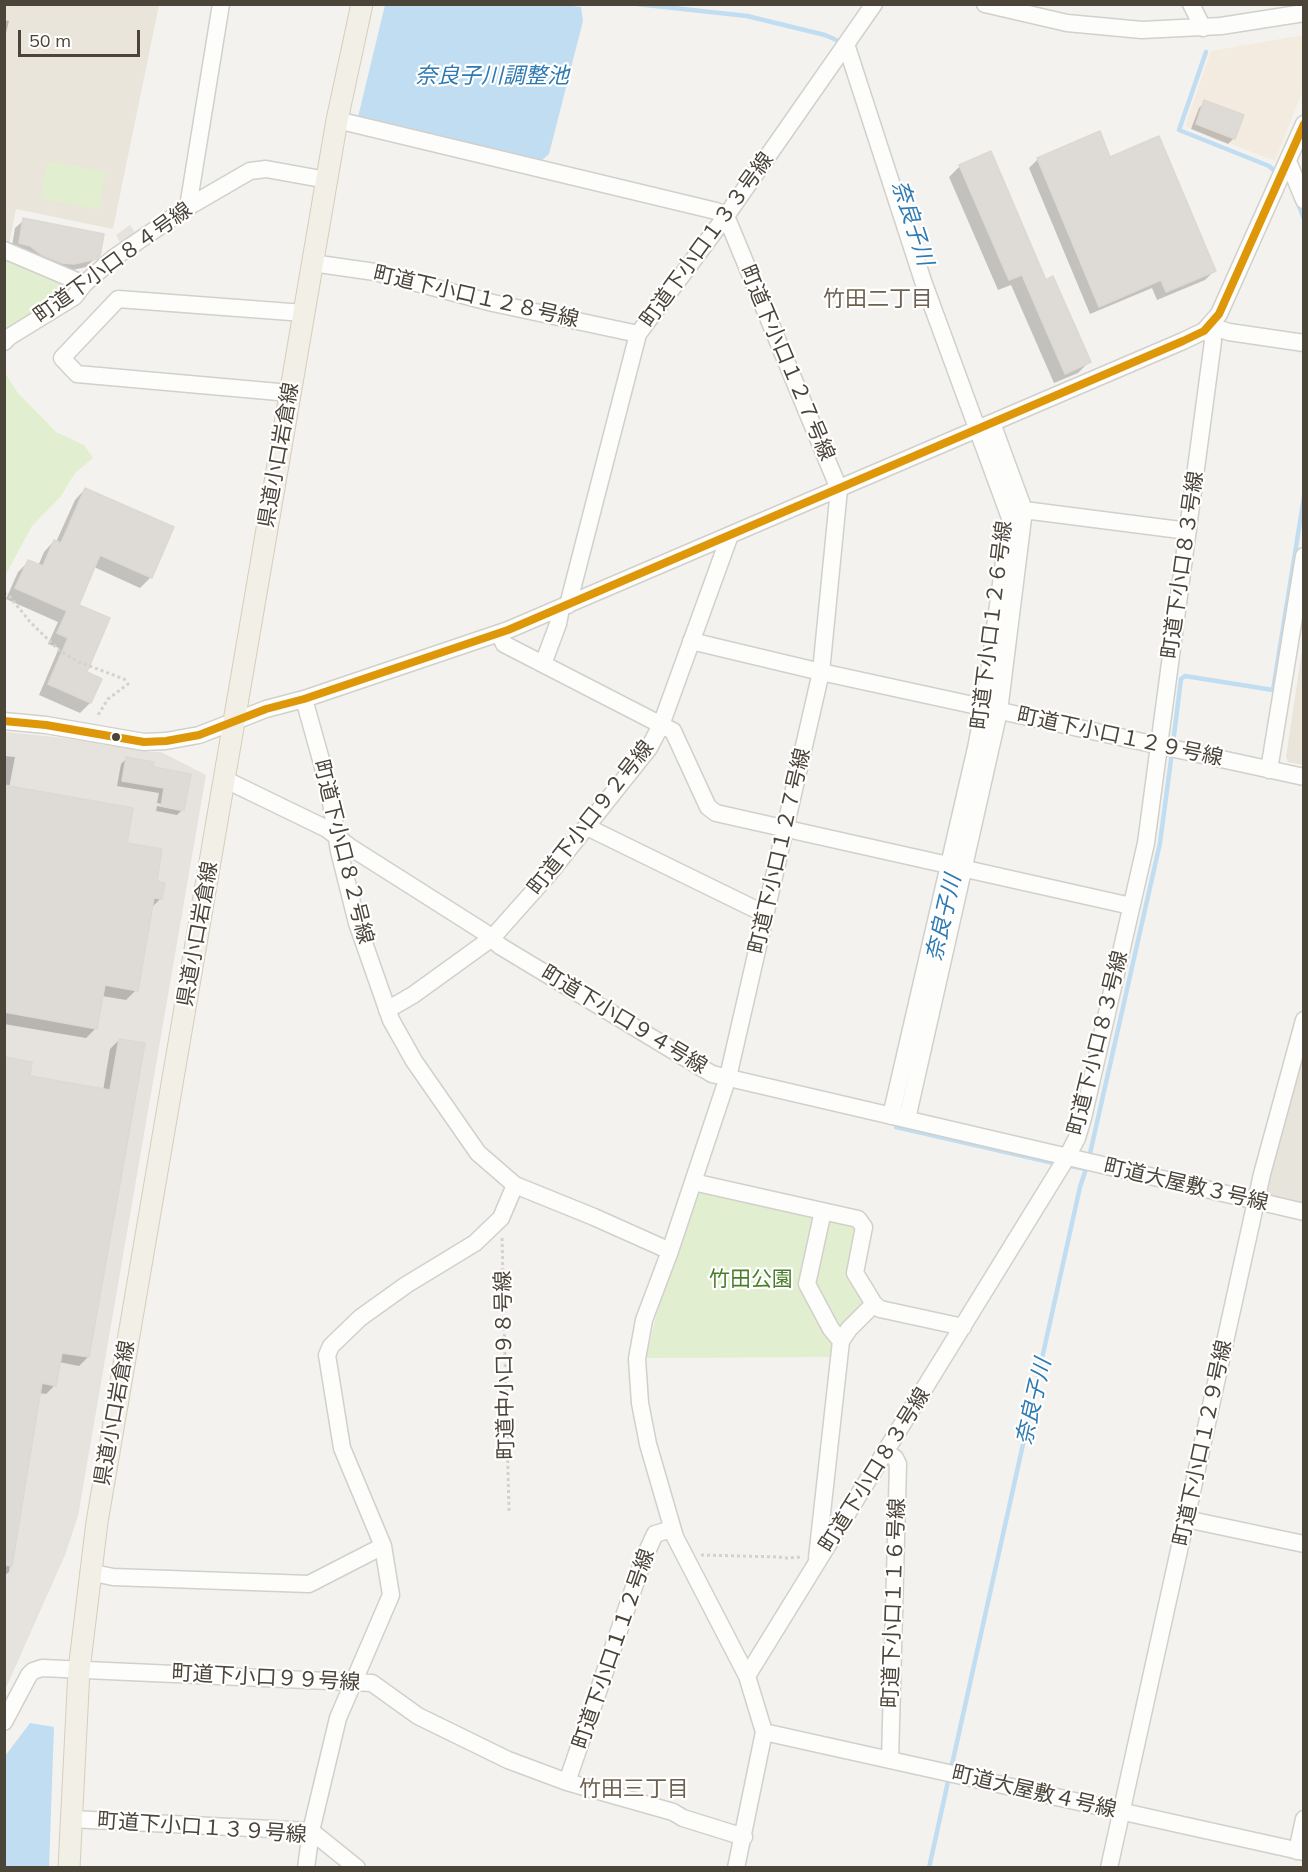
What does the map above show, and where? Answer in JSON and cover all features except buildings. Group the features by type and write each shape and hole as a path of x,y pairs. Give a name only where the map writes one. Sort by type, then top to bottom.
{"main road":[{"name":"県道小口岩倉線","path":"69,1868 79,1670 89,1572 312,263 337,120 362,4"}],"street":[{"path":"188,207 221,4"},
{"name":"町道下小口１３３号線","path":"543,664 565,606 638,334 726,216 874,4"},
{"path":"985,4 1039,18 1085,26 1142,30 1203,28 1256,22 1304,13"},
{"path":"1191,4 1203,28"},
{"name":"町道下小口１２６号線","path":"846,44 923,281 985,425 1010,518 991,709"},
{"path":"337,120 716,211 726,216"},
{"path":"4,721 45,725 149,742 199,735 266,709 304,699 500,633 1183,341 1210,326 1217,318 1304,124"},
{"path":"1288,160 1304,200"},
{"name":"町道下小口８４号線","path":"4,342 9,336 74,297 84,284 115,257 188,207 250,171 257,169 327,180"},
{"name":"町道下小口１２７号線","path":"670,1251 728,1077 821,672 839,489 726,216"},
{"path":"4,250 84,284"},
{"name":"町道下小口１２８号線","path":"312,263 375,272 493,303 638,334"},
{"path":"290,393 77,374 62,358 118,299 304,313"},
{"path":"1210,326 1229,332 1304,343"},
{"name":"町道下小口８３号線","path":"747,1676 816,1560 1068,1157 1083,1118 1146,843 1213,341 1210,326"},
{"path":"899,1118 991,709 1024,510 985,425"},
{"path":"1024,510 1188,531"},
{"name":"町道下小口９２号線","path":"387,1010 413,995 492,938 548,875 649,748 661,725 730,535"},
{"path":"1269,770 1304,556"},
{"path":"500,633 504,644 673,731 708,807 716,813 1131,906"},
{"name":"町道下小口１２９号線","path":"691,641 821,672 1304,777"},
{"name":"町道下小口８２号線","path":"304,699 328,785 337,837 357,923 387,1010 414,1061 478,1153 515,1185 670,1251"},
{"name":"町道下小口９４号線","path":"224,779 327,829 484,932 500,946 712,1074 1068,1157"},
{"path":"587,827 765,914"},
{"name":"町道下小口１２９号線","path":"1110,1868 1256,1201 1298,1064 1304,1020"},
{"name":"町道大屋敷３号線","path":"1068,1157 1304,1212"},
{"path":"693,1182 858,1219 864,1227 855,1273 874,1304 880,1309 963,1327"},
{"path":"306,1868 311,1831 338,1718 391,1595 383,1546 342,1448 327,1355 331,1346 360,1318 406,1285 475,1243 501,1218 515,1185"},
{"path":"823,1211 807,1284 831,1329 842,1341"},
{"path":"670,1251 644,1320 637,1359 640,1403 648,1444 672,1529 747,1676 764,1732 736,1868"},
{"path":"816,1560 842,1341 849,1329 874,1304"},
{"name":"町道下小口１１６号線","path":"885,1452 895,1458 898,1464 890,1760"},
{"path":"1186,1519 1304,1544"},
{"name":"町道下小口１１２号線","path":"567,1782 644,1558 655,1534 672,1529"},
{"path":"89,1572 113,1577 309,1584 383,1546"},
{"name":"町道下小口９９号線","path":"4,1722 22,1684 33,1671 42,1668 372,1683 418,1716 508,1760 567,1782 672,1812 683,1818 744,1837"},
{"name":"町道大屋敷４号線","path":"764,1732 1300,1851"},
{"name":"町道下小口１３９号線","path":"71,1819 311,1831 357,1868"},
{"path":"1300,1851 1304,1819"}],"path":[{"path":"4,593 10,597 31,624 60,651 79,662 124,679 129,684 108,699 98,715"},
{"name":"町道中小口９８号線","path":"501,1218 509,1511"},
{"path":"684,1555 816,1560"}],"shaded area":[{"path":"4,5 159,5 113,229 16,209 9,244 5,242"},
{"path":"1303,35 1303,90 1275,161 1185,126 1211,51"},
{"path":"130,225 138,237 123,247 116,235"},
{"path":"1303,644 1303,765 1288,762 1286,757"},
{"path":"5,732 161,752 206,775 78,1516 65,1555 5,1690"},
{"path":"1303,1050 1303,1206 1264,1197"}],"green space":[{"path":"48,161 106,172 99,210 40,198"},
{"path":"5,259 72,288 73,294 5,337"},
{"path":"5,373 18,393 56,432 84,445 93,458 75,473 61,496 32,526 5,576"},
{"name":"竹田公園","path":"705,1189 855,1224 865,1298 864,1309 832,1357 646,1358 656,1316 698,1193"}],"water":[{"name":"奈良子川調整池","path":"556,4 581,7 583,21 549,154 541,161 358,117 385,5"},
{"path":"30,1723 54,1727 49,1867 5,1867 5,1756"}],"waterway":[{"name":"奈良子川","path":"637,4 747,16 825,35 843,43"},
{"path":"1206,52 1179,130 1269,166 1277,173"},
{"path":"1297,201 1304,219"},
{"path":"1173,743 1181,679 1185,676 1273,690 1304,497"},
{"path":"1089,1158 1160,843 1172,752"},
{"name":"奈良子川","path":"898,1120 896,1127 1058,1164"},
{"name":"奈良子川","path":"1067,1165 1085,1169"},
{"name":"奈良子川","path":"951,1769 1080,1187 1086,1169"},
{"name":"奈良子川","path":"929,1868 949,1777"}],"transit line":[{"path":"4,721 46,725 144,742 199,735 266,709 304,699 508,630 1183,341 1204,331 1219,314 1304,124"}],"district":[{"name":"竹田二丁目","path":"878,299"},
{"name":"竹田三丁目","path":"634,1789"}]}
